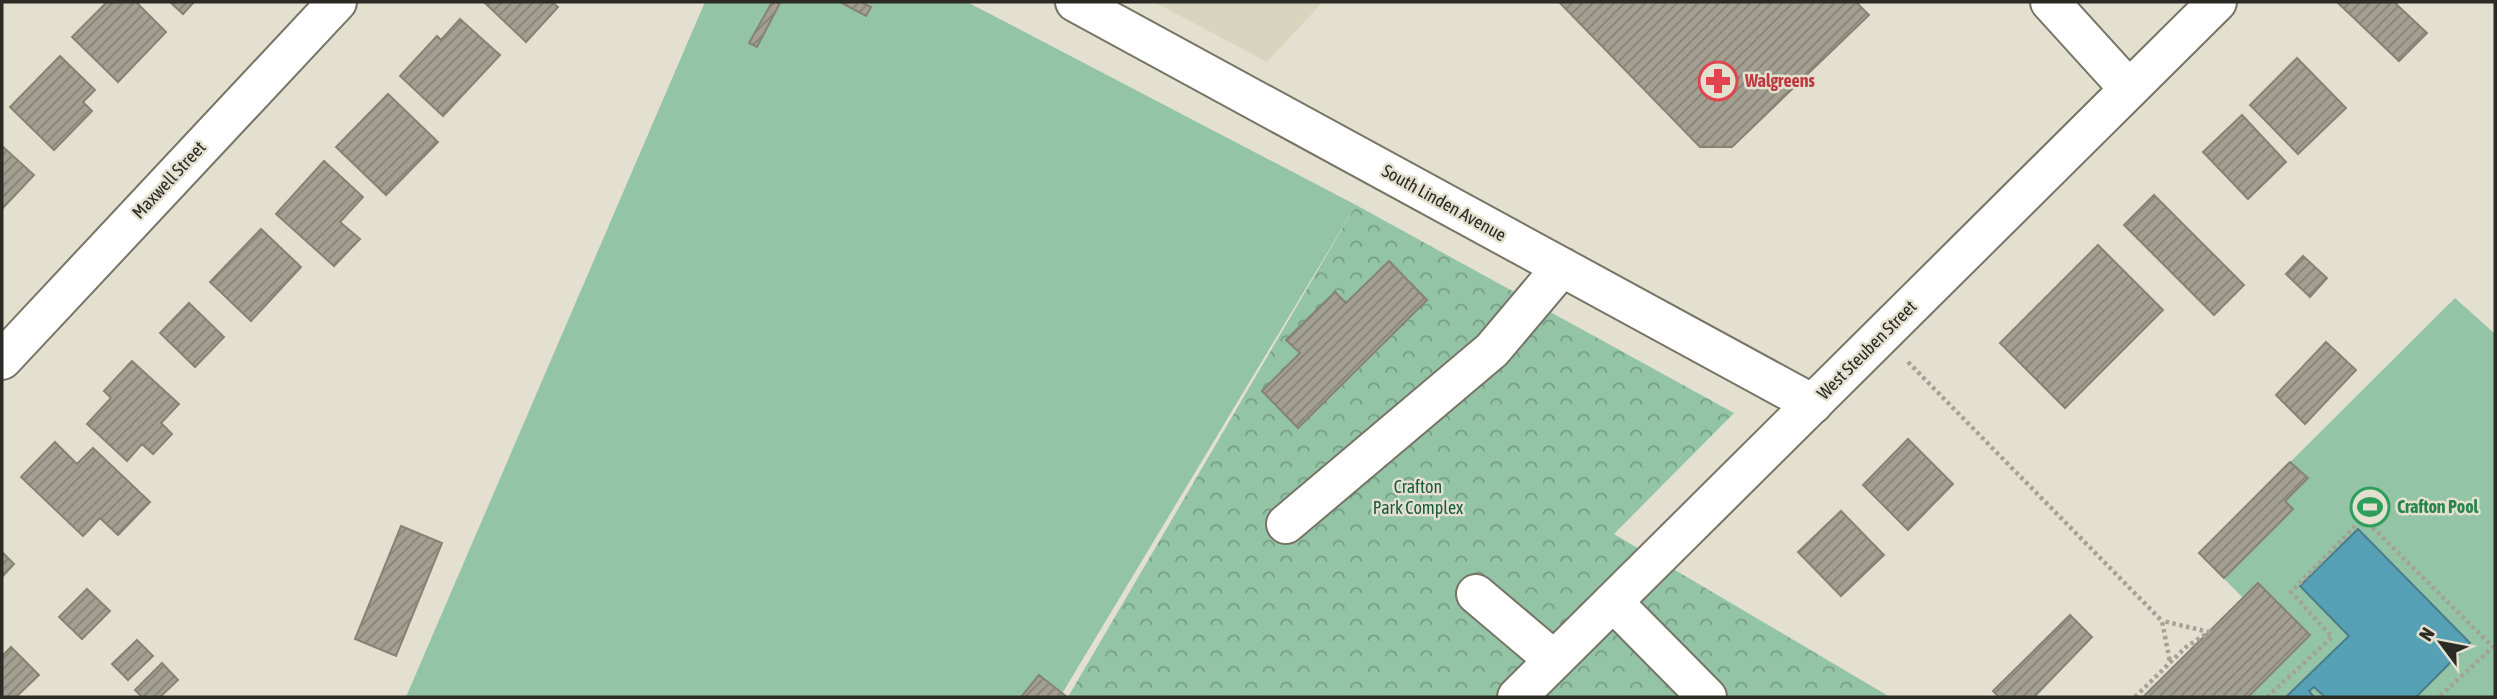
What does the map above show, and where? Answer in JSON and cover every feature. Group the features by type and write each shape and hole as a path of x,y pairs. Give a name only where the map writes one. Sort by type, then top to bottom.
{"street":[{"name":"Maxwell Street","path":"2,360 337,2"},
{"name":"South Linden Avenue","path":"1075,2 1813,404"},
{"path":"2050,2 2129,89"},
{"name":"West Steuben Street","path":"1517,697 2217,2"},
{"path":"1286,524 1492,350 1562,267"},
{"path":"1476,594 1554,660"},
{"path":"1613,602 1707,697"}],"path":[{"path":"1908,362 2162,621 2209,632 2186,647 2135,697"},
{"path":"2267,697 2332,637 2291,592 2364,518 2493,647 2440,697"},
{"path":"2162,621 2170,663"}],"shaded area":[{"path":"1154,2 1323,2 1267,62"}],"green space":[{"path":"705,2 967,2 1356,205 1060,697 406,697"},
{"name":"Crafton Park Complex","path":"1356,205 1734,413 1614,534 1890,697 1068,697"},
{"name":"Crafton Pool","path":"2455,298 2495,334 2495,697 2143,697 2243,598 2199,553"}],"water":[{"path":"2358,529 2470,643 2416,697 2325,697 2314,687 2309,691 2314,697 2286,697 2349,636 2300,586"}],"building":[{"path":"107,2 136,2 166,32 118,82 72,37"},
{"path":"170,2 194,2 183,14"},
{"path":"484,2 552,2 558,7 526,42"},
{"path":"772,2 780,3 757,47 749,43"},
{"path":"840,2 861,2 871,7 866,16"},
{"name":"Walgreens","path":"1559,2 1856,2 1869,15 1732,147 1700,147"},
{"path":"2394,2 2427,33 2399,61 2338,3"},
{"path":"460,19 500,55 443,116 400,76 437,36 441,40"},
{"path":"60,56 95,90 83,102 92,111 54,150 10,107"},
{"path":"2297,58 2346,108 2298,154 2250,105"},
{"path":"388,94 438,142 386,195 336,147"},
{"path":"2242,115 2286,162 2248,199 2203,152"},
{"path":"2,146 34,175 2,209"},
{"path":"324,161 363,197 340,222 360,239 334,266 276,214"},
{"path":"2154,195 2244,285 2214,315 2124,225"},
{"path":"261,229 301,267 251,321 210,282"},
{"path":"2098,245 2163,310 2065,408 2000,343"},
{"path":"2303,256 2327,278 2310,297 2286,274"},
{"path":"1389,261 1427,300 1298,428 1262,391 1300,353 1286,340 1335,292 1346,303"},
{"path":"189,303 224,337 195,367 160,333"},
{"path":"2326,342 2356,370 2305,424 2276,395"},
{"path":"132,361 179,404 161,423 172,434 153,454 142,444 127,461 87,424 111,398 104,391"},
{"path":"1908,439 1953,484 1908,530 1863,485"},
{"path":"55,442 77,464 93,448 150,502 118,535 100,518 83,536 21,477"},
{"path":"2290,462 2308,478 2285,501 2293,509 2224,578 2199,553"},
{"path":"1841,511 1884,555 1841,596 1798,552"},
{"path":"401,526 442,543 396,656 355,639"},
{"path":"2,552 14,564 2,577"},
{"path":"2258,583 2310,635 2248,697 2143,697"},
{"path":"87,589 110,611 82,639 59,617"},
{"path":"2070,615 2092,637 2034,697 1999,697 1993,691"},
{"path":"137,640 153,656 128,680 112,664"},
{"path":"11,647 39,675 16,697 2,697 2,656"},
{"path":"162,663 178,680 160,697 142,697 135,690"},
{"path":"1039,675 1067,697 1021,697"}],"place":[{"name":"Walgreens","path":"1718,81"},
{"name":"Crafton Pool","path":"2370,507"}]}
